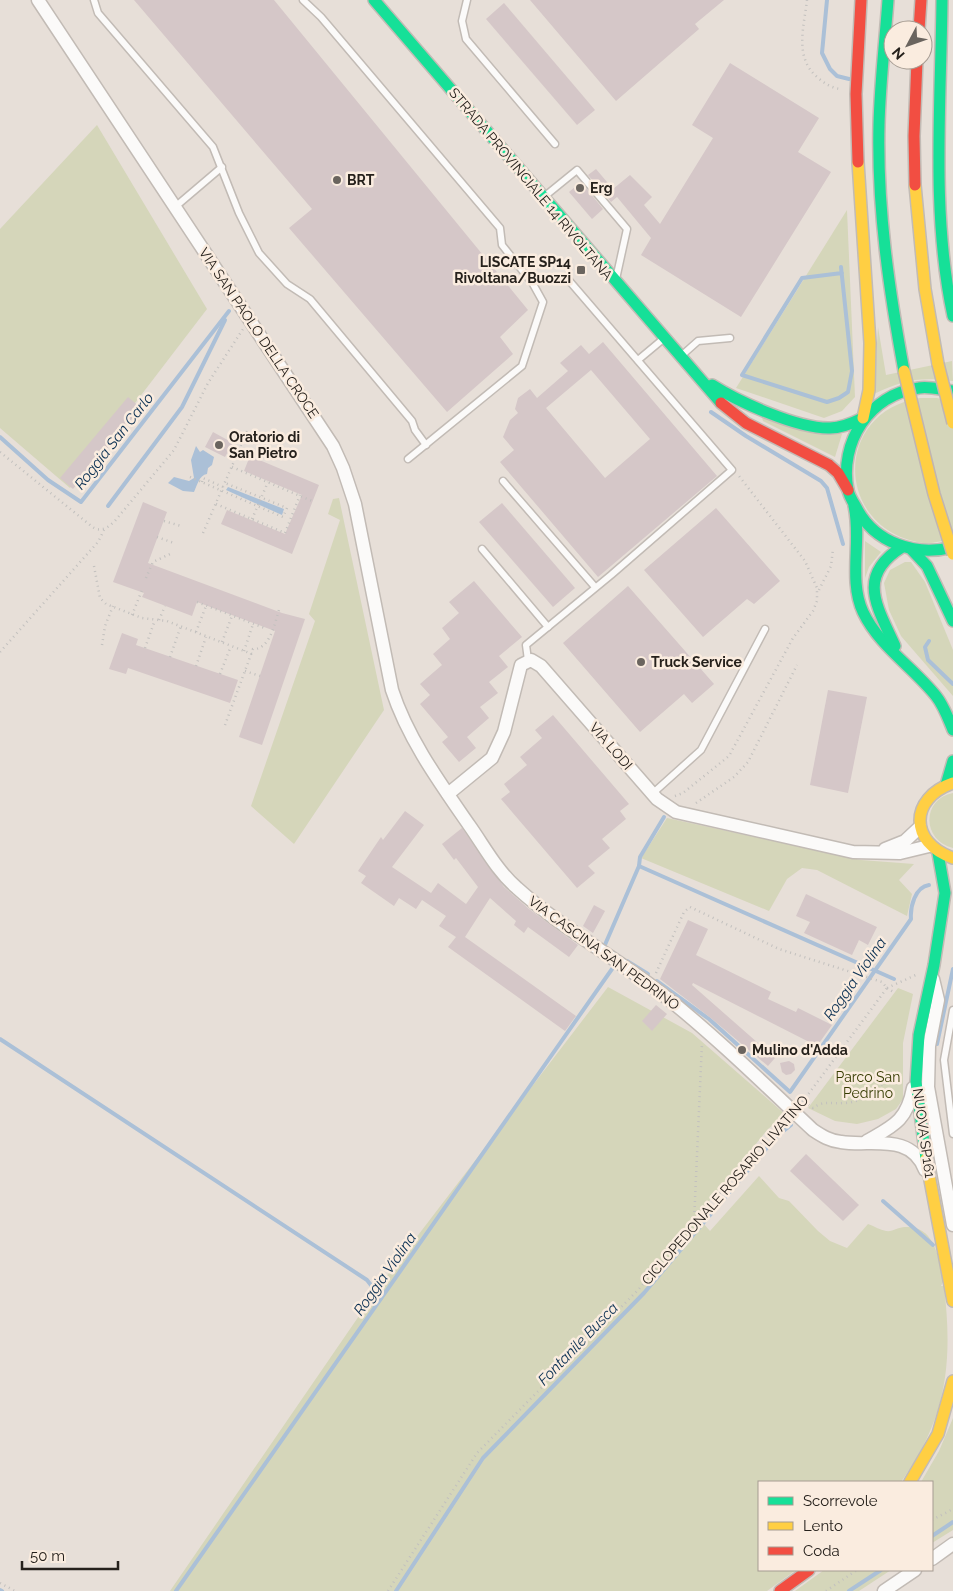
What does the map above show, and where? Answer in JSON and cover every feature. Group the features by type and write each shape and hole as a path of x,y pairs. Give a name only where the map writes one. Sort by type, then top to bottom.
{"main road":[{"name":"STRADA PROVINCIALE 14 RIVOLTANA","path":"374,0 714,398 731,413 752,426 806,452 828,465 838,473 862,518 873,530 907,548"},
{"path":"862,0 857,66 857,128 868,280 870,376 868,401 863,418"},
{"path":"888,0 880,89 880,182 886,266 904,371 934,494 953,554"},
{"path":"920,20 921,0"},
{"path":"942,0 940,179 948,293 953,316"},
{"path":"916,70 916,173 921,264 938,364 953,423"},
{"path":"940,179 953,270"},
{"name":"STRADA PROVINCIALE 14 RIVOLTANA","path":"688,368 720,391 740,401 814,426 838,427 863,418"},
{"path":"953,391 927,387 904,391 880,402 863,418 854,432 847,452 845,471 850,496 858,520 855,571 860,605 870,624 926,684 947,714 953,730"},
{"path":"899,656 879,608 873,579 879,563 907,548 929,551 953,547"},
{"path":"907,548 927,566 953,621"},
{"path":"926,684 953,706"},
{"path":"920,827 920,812 925,800 934,790 950,784 953,761"},
{"name":"NUOVA SP161","path":"920,827 933,849 945,893 933,968 919,1034 916,1072 919,1110 953,1301"},
{"path":"933,849 953,858"},
{"name":"NUOVA SP161","path":"933,968 953,918"},
{"path":"911,1481 936,1438 946,1412 953,1381"},
{"path":"780,1591 808,1571"}],"street":[{"name":"VIA SAN PAOLO DELLA CROCE","path":"38,0 325,434 343,468 355,504 396,702"},
{"name":"VIA LODI","path":"528,660 535,661 541,666 652,794 662,804 680,814 839,850 862,853 900,853 933,849"},
{"path":"448,794 492,758 504,732 520,665 528,660"},
{"name":"VIA CASCINA SAN PEDRINO","path":"396,702 409,729 448,794 495,863 515,887 544,911 650,985 703,1029 813,1130 837,1142 866,1141 899,1146 913,1153 924,1168 934,1199"},
{"name":"VIA LODI","path":"862,853 902,843 920,827"},
{"path":"933,968 938,1000 929,1046 928,1087 953,1225"},
{"name":"VIA CASCINA SAN PEDRINO","path":"866,1141 895,1124 903,1116 910,1103 916,1072"},
{"path":"933,1558 953,1544"},
{"path":"884,1591 914,1571"}],"lane":[{"path":"94,0 98,13 212,147 222,167 239,213 259,253 287,284 316,306 412,421 414,430 426,445"},
{"path":"303,0 321,17 500,228 502,245 533,284 543,302 522,366 408,459"},
{"path":"467,0 462,21 466,39 555,144"},
{"path":"175,207 222,167"},
{"path":"543,198 577,170 628,229 615,283"},
{"path":"528,660 526,645 595,587 611,576 732,470 566,277"},
{"path":"679,358 698,341 730,338"},
{"path":"638,360 664,339"},
{"path":"503,481 595,587"},
{"path":"482,550 548,627"},
{"path":"652,794 701,750 765,629"},
{"path":"953,1010 944,1060 953,1134"}],"path":[{"path":"807,0 802,50 804,61 824,83 834,88 845,90"},
{"path":"0,652 98,542 104,529 114,522 174,450 208,383 250,320"},
{"path":"203,533 248,429"},
{"path":"0,452 90,526 100,530 104,529"},
{"path":"232,467 312,500"},
{"path":"190,476 202,482 223,487 261,498 287,508 283,517 223,487"},
{"path":"252,519 268,482"},
{"path":"216,504 285,533 300,496"},
{"path":"164,521 181,526"},
{"path":"158,537 174,543"},
{"path":"818,591 831,566 833,549"},
{"path":"146,578 152,563 170,554"},
{"path":"94,566 100,598 104,603 132,615 181,626 252,654"},
{"path":"132,615 142,590"},
{"path":"197,602 267,629"},
{"path":"102,645 105,626 112,606"},
{"path":"159,620 165,606"},
{"path":"196,632 206,606"},
{"path":"225,725 253,649 260,648 266,642 279,610"},
{"path":"222,642 232,616"},
{"path":"144,648 155,620"},
{"path":"244,650 253,624"},
{"path":"170,657 181,626"},
{"path":"196,666 206,636"},
{"path":"220,674 231,646"},
{"path":"680,814 731,779 748,762 797,665"},
{"path":"245,671 260,676"},
{"path":"650,985 684,912 690,907 779,949 875,979 882,982 895,993"},
{"path":"887,988 933,968"},
{"name":"CICLOPEDONALE ROSARIO LIVATINO","path":"388,1591 477,1453 639,1289 772,1132 790,1121 887,988"},
{"path":"694,1224 703,1029"},
{"path":"804,1102 813,1108 828,1102 853,1102 878,1089 892,1069"},
{"path":"933,1519 953,1509"},
{"path":"826,1591 856,1571"},
{"path":"0,1583 15,1591"}],"green space":[{"path":"97,125 207,309 70,488 0,428 0,229"},
{"path":"847,210 855,397 842,411 824,418 736,388"},
{"path":"878,327 886,375 952,361 953,381 912,380 874,394"},
{"path":"920,398 937,398 953,402 953,539 927,543 894,534 873,517 860,495 855,471 859,447 871,425 891,408"},
{"path":"762,418 842,434 835,457 763,421"},
{"path":"339,498 384,710 294,844 251,806 315,621 309,614 340,520 328,514 333,499"},
{"path":"865,541 881,552 869,567 865,578"},
{"path":"905,562 911,562 925,582 953,650 953,696 901,636 889,610 884,583 890,570"},
{"path":"953,793 953,848 943,844 935,837 929,820 935,803"},
{"path":"667,818 861,860 914,864 899,880 912,894 907,916 817,870 802,868 787,879 769,911 641,858"},
{"path":"608,987 692,1033 786,1115 768,1129 697,1216 710,1231 759,1176 779,1198 789,1201 830,1241 847,1248 868,1224 886,1231 902,1227 915,1228 923,1231 929,1237 934,1244 944,1280 941,1286 944,1286 948,1340 943,1389 928,1435 902,1481 758,1481 758,1571 795,1571 767,1591 170,1591 383,1281"},
{"name":"Parco San Pedrino","path":"898,988 913,994 903,1043 903,1099 896,1109 878,1119 857,1124 835,1121 808,1108"},
{"path":"953,1418 953,1530 933,1542 933,1481 922,1481 939,1451"},
{"path":"823,1571 889,1571 859,1591 795,1591"}],"water":[{"path":"196,446 200,452 203,450 214,457 212,465 208,468 207,474 200,479 194,492 183,491 168,483 174,477 189,481 194,478 191,460"},
{"path":"228,487 284,509 282,515 226,490"}],"building":[{"path":"134,0 274,0 528,310 500,337 513,354 447,412 289,228 312,209"},
{"path":"530,0 724,0 695,24 699,29 616,101"},
{"path":"504,3 595,110 577,125 486,19"},
{"path":"730,63 819,118 798,152 831,172 741,317 641,255 651,238 617,197 611,202 588,175 596,169 613,189 630,175 652,197 644,205 660,224 713,138 692,125"},
{"path":"581,182 603,209 592,219 569,192"},
{"path":"603,342 717,476 598,577 500,462 514,450 503,437 510,420 518,413 515,409 518,398 530,389 537,398 568,371 560,363 581,345 589,354","holes":["591,370 650,439 605,478 546,408"]},
{"path":"128,397 141,408 73,489 60,478"},
{"name":"Oratorio di San Pietro","path":"213,432 233,443 225,457 205,447"},
{"path":"250,456 319,485 292,554 221,524 227,510 285,534 302,495 244,471"},
{"path":"143,502 167,512 148,563 282,613 305,619 262,745 239,737 275,631 197,602 192,616 142,597 144,593 113,582"},
{"path":"502,503 575,588 553,607 479,522"},
{"path":"716,508 780,581 754,604 747,599 703,637 644,570"},
{"path":"474,581 522,637 499,656 508,667 489,682 498,693 480,707 489,718 467,737 476,748 459,762 442,742 448,737 420,704 430,695 420,684 442,665 433,654 450,639 442,628 459,613 449,602"},
{"path":"628,586 714,684 692,703 684,694 640,732 563,643"},
{"path":"122,633 138,639 136,645 238,680 230,703 128,668 126,674 109,669"},
{"path":"828,690 867,697 848,793 810,785"},
{"path":"553,715 629,804 620,811 626,819 602,839 610,848 588,866 595,873 577,888 501,799 510,792 504,784 527,765 520,757 542,738 535,730"},
{"path":"405,811 424,825 392,867 431,893 438,883 466,904 478,887 456,858 454,860 442,844 462,828 504,887 529,909 578,945 569,957 528,927 524,933 514,925 516,921 490,898 465,937 576,1016 565,1031 448,947 456,937 439,926 446,916 422,900 416,909 399,898 394,906 361,883 366,876 358,871 381,837 383,840"},
{"path":"806,894 877,927 868,945 859,940 852,955 804,933 810,922 796,916"},
{"path":"594,905 605,911 593,933 583,926"},
{"path":"688,920 708,929 696,955 771,992 768,999 796,1012 798,1008 832,1025 817,1046 693,983 692,985 775,1058 768,1066 660,979"},
{"path":"656,1005 667,1014 652,1031 642,1021"},
{"path":"789,1061 794,1064 795,1070 791,1074 786,1075 782,1072 780,1063"},
{"path":"806,1154 859,1205 843,1221 790,1171"}],"waterway":[{"path":"827,0 822,53 830,69 837,76 849,79"},
{"path":"841,267 852,371 848,392 839,398 827,402 742,375 802,278 842,273"},
{"name":"Roggia San Carlo","path":"0,437 48,480 81,502 229,311"},
{"path":"108,506 182,407 225,320"},
{"path":"711,412 746,436 821,481 827,488 843,544"},
{"name":"Roggia Violina","path":"929,641 925,647 928,660 953,684"},
{"path":"639,866 640,857 664,817"},
{"path":"604,947 639,866 894,979"},
{"name":"Roggia Violina","path":"657,981 709,1019 790,1092 911,919 911,909 917,893 920,889 929,885"},
{"name":"Roggia Violina","path":"627,961 648,974"},
{"name":"Roggia Violina","path":"176,1591 612,969"},
{"path":"937,1044 953,969"},
{"path":"0,1039 367,1280 381,1298"},
{"name":"Fontanile Busca","path":"396,1591 483,1458 644,1293 776,1137 791,1125"},
{"path":"883,1201 933,1245"},
{"path":"933,1535 953,1522"},
{"path":"849,1591 879,1571"}],"traffic: fast":[{"path":"374,0 721,403"},
{"path":"888,0 881,78 880,187 885,249 904,371"},
{"path":"942,0 939,119 940,199 946,278 953,316"},
{"path":"712,385 737,399 769,413 802,424 834,428 863,418"},
{"path":"953,391 919,388 901,392 886,400 872,411 861,424 853,439 848,455 846,472 850,497 864,519 885,538 897,544 925,550 953,547"},
{"path":"854,506 857,532 856,587 863,612 887,646 936,696 944,708 953,730"},
{"path":"895,646 882,618 874,592 879,569 888,558 902,547"},
{"path":"912,550 927,566 953,621"},
{"path":"946,785 953,761"},
{"path":"926,1159 916,1082 919,1035 934,965 945,893 938,853"}],"traffic: slow":[{"path":"858,162 870,343 869,390 863,418"},
{"path":"915,185 925,289 938,364"},
{"path":"938,364 953,423"},
{"path":"904,371 934,494 953,554"},
{"path":"953,783 939,790 928,799 922,809 920,820 922,832 928,842 939,851 953,858"},
{"path":"926,1159 953,1301"},
{"path":"911,1481 938,1434 953,1381"}],"traffic: jam":[{"path":"858,162 856,94 861,0"},
{"path":"920,20 921,0"},
{"path":"915,185 914,136 917,70"},
{"path":"721,403 746,423 829,465 838,473 848,490"},
{"path":"780,1591 808,1571"}],"place":[{"name":"BRT","path":"337,180"},
{"name":"Erg","path":"580,188"},
{"name":"LISCATE SP14 Rivoltana/Buozzi","path":"581,270"},
{"name":"Oratorio di San Pietro","path":"219,445"},
{"name":"Truck Service","path":"641,662"},
{"name":"Mulino d'Adda","path":"742,1050"}]}
